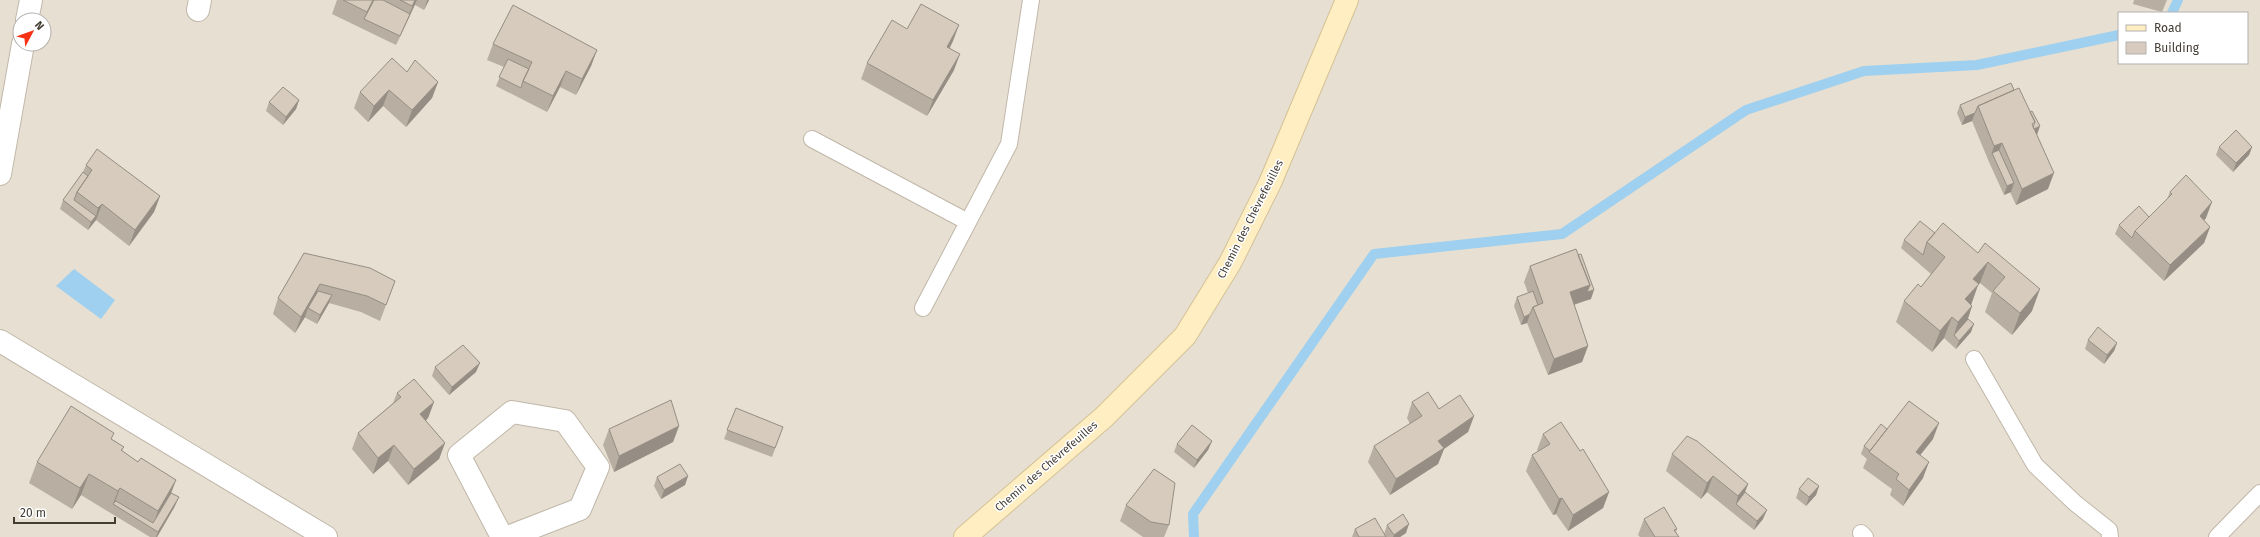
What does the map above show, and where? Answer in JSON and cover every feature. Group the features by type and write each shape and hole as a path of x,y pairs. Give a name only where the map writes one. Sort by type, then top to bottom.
{"street":[{"path":"29,12 31,0"},
{"name":"Chemin des Chèvrefeuilles","path":"965,537 1104,417 1185,336 1230,263 1270,184 1347,0"},
{"path":"0,174 22,52"},
{"path":"0,341 326,537"},
{"path":"502,537 459,455 512,412 565,421 598,467 580,509 508,537"}],"lane":[{"path":"923,308 1009,144 1031,0"},
{"path":"812,139 968,222"},
{"path":"1974,359 2035,465 2075,503 2109,530 2110,537"},
{"path":"2216,537 2260,493"}],"shaded area":[{"path":"0,0 2260,0 2260,537 0,537"}],"water":[{"path":"74,269 115,300 101,319 56,286"}],"building":[{"path":"343,0 373,0 367,12"},
{"path":"374,0 383,0 410,14 400,36 364,19"},
{"path":"400,0 415,0 412,6"},
{"path":"921,4 959,25 947,47 960,54 933,100 867,63 892,20 907,29"},
{"path":"513,5 597,50 582,79 566,71 553,96 523,81 532,62 493,44"},
{"path":"392,58 407,72 415,60 438,82 412,110 389,90 374,106 360,92"},
{"path":"508,59 529,69 521,88 499,77"},
{"path":"2011,83 2014,90 1978,106 1975,113 1965,117 1960,105"},
{"path":"283,87 299,100 286,117 269,102"},
{"path":"2019,88 2035,122 2032,124 2054,173 2022,189 2002,143 1994,146 1978,106"},
{"path":"2032,111 2040,126 2034,129 2033,127 2035,122 2030,112"},
{"path":"2236,130 2252,147 2236,163 2219,147"},
{"path":"97,149 160,196 135,230 102,204 98,208 77,192 92,170 86,165"},
{"path":"1999,150 2014,183 2007,186 1992,153"},
{"path":"83,172 88,176 77,192 74,200 96,216 91,222 63,200"},
{"path":"2186,175 2212,202 2200,216 2210,227 2170,265 2135,231 2172,194 2170,192"},
{"path":"2139,206 2149,217 2135,231 2132,238 2119,225"},
{"path":"1920,221 1935,233 1927,242 1923,255 1904,240"},
{"path":"1943,223 1978,253 1985,243 2040,289 2020,313 1993,291 2005,277 1988,262 1973,279 1979,284 1965,299 1972,306 1958,322 1952,317 1940,331 1904,301 1918,284 1921,287 1945,257 1927,242"},
{"path":"1576,249 1590,285 1570,292 1588,346 1554,359 1533,307 1543,303 1530,266"},
{"path":"304,253 370,268 395,281 386,305 367,296 320,284 301,317 278,298"},
{"path":"1581,254 1594,290 1587,292 1590,285 1578,255"},
{"path":"318,291 332,295 320,315 308,308"},
{"path":"1533,291 1538,305 1533,307 1530,314 1524,317 1517,297"},
{"path":"1968,319 1974,324 1959,341 1954,335"},
{"path":"2098,327 2117,343 2107,355 2088,340"},
{"path":"463,345 480,363 452,387 435,367"},
{"path":"414,379 434,402 420,414 445,443 414,469 394,445 378,458 358,433 401,397 397,393"},
{"path":"1428,392 1439,409 1460,395 1474,416 1438,441 1444,448 1396,479 1374,446 1422,416 1412,402"},
{"path":"671,400 679,426 619,456 609,429"},
{"path":"1909,401 1939,423 1916,452 1929,462 1909,490 1896,479 1899,474 1869,452"},
{"path":"71,406 114,433 111,439 124,447 121,450 138,462 141,458 176,480 158,511 120,488 118,491 89,474 80,488 37,462"},
{"path":"736,408 783,427 775,448 727,430"},
{"path":"1561,422 1580,451 1583,449 1609,492 1573,515 1562,498 1559,499 1532,455 1550,444 1543,434"},
{"path":"1881,424 1887,429 1870,451 1864,446"},
{"path":"1192,425 1212,441 1197,460 1177,444"},
{"path":"1687,436 1697,441 1748,484 1738,496 1713,476 1707,483 1672,454"},
{"path":"680,464 688,476 664,490 657,477"},
{"path":"1154,469 1175,483 1169,525 1151,522 1126,505"},
{"path":"1808,478 1819,486 1809,497 1799,489"},
{"path":"1745,492 1767,510 1757,521 1736,504"},
{"path":"171,493 179,497 158,532 113,504 116,501 153,523"},
{"path":"1664,507 1677,529 1674,530 1679,537 1655,537 1644,519"},
{"path":"1403,514 1409,524 1394,535 1387,525"},
{"path":"1375,518 1386,537 1359,537 1355,529"}],"waterway":[{"path":"2172,12 2178,0"},
{"path":"1194,537 1193,514 1374,254 1562,234 1746,110 1864,71 1977,65 2118,35"}]}
